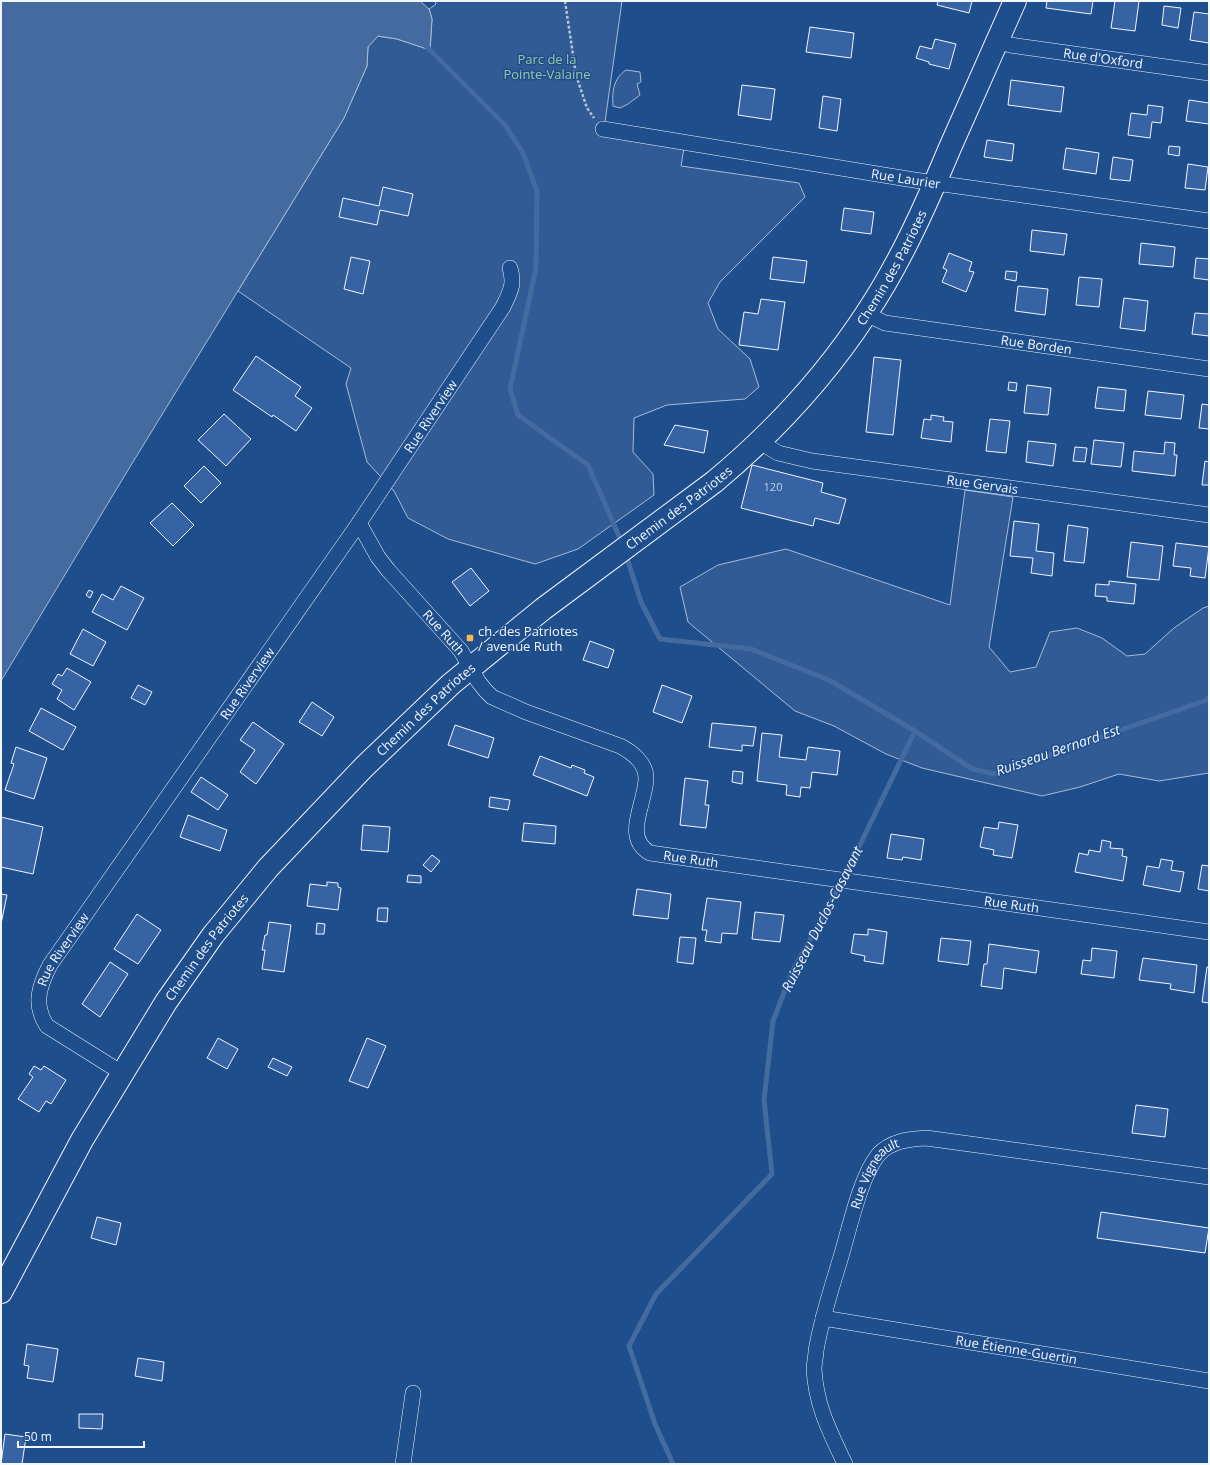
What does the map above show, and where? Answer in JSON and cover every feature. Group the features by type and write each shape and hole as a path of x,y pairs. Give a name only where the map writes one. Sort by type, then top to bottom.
{"main road":[{"name":"Chemin des Patriotes","path":"1,1292 76,1152 122,1073 180,980 249,889 364,767 425,708 471,667 543,609 714,482 760,442 787,415 836,358 866,314 896,264 935,183 1014,1"}],"street":[{"name":"Rue d'Oxford","path":"997,40 1010,45 1209,73"},
{"name":"Rue Laurier","path":"603,129 935,183 1209,221"},
{"name":"Rue Riverview","path":"122,1073 47,1026 42,1019 39,1007 39,991 42,979 50,965 359,523 502,307 510,292 513,279 510,268"},
{"name":"Rue Borden","path":"866,314 885,323 1209,369"},
{"name":"Rue Gervais","path":"760,442 778,453 812,461 1209,516"},
{"name":"Rue Ruth","path":"359,523 378,557 461,651 478,681 492,697 526,712 620,746 637,758 642,765 646,778 636,831 640,843 644,849 650,853 1209,932"},
{"name":"Rue Vigneault","path":"845,1464 822,1413 817,1392 814,1368 819,1332 861,1188 879,1154 890,1146 907,1139 926,1138 1209,1177"},
{"name":"Rue Étienne-Guertin","path":"823,1318 1209,1381"},
{"path":"404,1464 413,1393"}],"path":[{"path":"565,1 576,75 587,108 603,129"}],"green space":[{"name":"Parc de la Pointe-Valaine","path":"435,1 622,1 604,129 685,142 681,166 799,183 805,197 720,282 708,303 718,329 750,359 759,387 745,399 667,405 634,418 633,452 653,474 654,495 578,549 535,564 448,539 408,518 394,491 367,462 346,384 351,368 238,291 344,118 367,66 368,47 377,36 397,39 430,50 432,19 429,9 436,4"},
{"path":"626,70 640,72 641,82 637,84 640,95 620,108 613,106 613,91 618,77"},
{"path":"965,490 1013,497 989,647 1010,672 1036,667 1050,632 1077,628 1102,638 1127,656 1145,654 1174,628 1203,608 1209,606 1209,773 1159,781 1119,774 1080,787 1042,796 922,768 886,754 834,726 795,711 688,622 680,587 718,565 786,549 950,605"}],"shaded area":[{"path":"1,1 420,1 429,9 432,19 430,50 397,39 378,36 368,47 367,66 344,118 125,475 1,681"}],"building":[{"path":"938,1 972,1 969,13 937,5"},
{"path":"1047,1 1093,1 1091,14 1046,8"},
{"path":"1115,1 1139,1 1135,31 1111,28"},
{"path":"1164,6 1181,8 1178,28 1162,25"},
{"path":"1194,12 1209,14 1209,43 1190,40"},
{"path":"810,27 854,33 851,58 806,52"},
{"path":"935,39 956,44 949,69 929,64 929,62 916,58 920,46 932,49"},
{"path":"1011,80 1064,87 1061,112 1008,105"},
{"path":"742,85 775,89 771,120 738,115"},
{"path":"823,96 841,99 837,131 819,128"},
{"path":"1189,100 1209,103 1209,124 1186,121"},
{"path":"1148,105 1163,107 1161,123 1152,122 1150,138 1128,135 1131,113 1147,115"},
{"path":"987,140 1014,144 1012,161 984,157"},
{"path":"1169,146 1180,147 1179,156 1168,154"},
{"path":"1066,148 1099,153 1096,174 1063,169"},
{"path":"1113,157 1133,160 1130,181 1110,179"},
{"path":"1188,164 1208,167 1205,190 1185,188"},
{"path":"383,187 413,194 408,216 380,210 377,225 339,217 343,198 379,206"},
{"path":"844,208 874,212 871,234 841,230"},
{"path":"1032,230 1067,234 1064,255 1030,251"},
{"path":"1141,243 1175,247 1173,267 1139,264"},
{"path":"949,253 972,262 969,271 974,272 966,292 942,282 947,270 943,268"},
{"path":"351,257 370,261 363,294 344,289"},
{"path":"773,257 807,261 804,283 770,279"},
{"path":"1196,258 1209,259 1209,280 1194,278"},
{"path":"1006,271 1017,272 1016,281 1005,279"},
{"path":"1079,277 1102,279 1099,307 1076,305"},
{"path":"1018,286 1048,289 1045,315 1015,311"},
{"path":"1124,298 1148,301 1145,331 1120,328"},
{"path":"761,299 785,302 778,350 739,345 744,312 758,314"},
{"path":"1195,313 1209,314 1209,336 1192,334"},
{"path":"256,356 301,387 295,396 312,408 296,431 273,415 272,417 233,390"},
{"path":"874,357 901,360 893,435 866,432"},
{"path":"1009,382 1017,383 1016,391 1008,390"},
{"path":"1027,385 1051,388 1048,415 1024,413"},
{"path":"1098,387 1126,390 1124,411 1095,408"},
{"path":"1148,391 1184,395 1181,419 1145,415"},
{"path":"1202,404 1209,405 1209,429 1199,428"},
{"path":"224,414 251,439 226,466 198,440"},
{"path":"931,415 944,417 943,421 953,422 951,442 921,438 924,419 931,420"},
{"path":"990,419 1010,421 1006,453 986,451"},
{"path":"675,425 708,431 704,453 664,445"},
{"path":"1094,440 1124,443 1121,467 1091,464"},
{"path":"1028,441 1056,444 1053,466 1026,462"},
{"path":"1165,442 1175,443 1174,455 1177,455 1175,476 1132,471 1134,451 1164,454"},
{"path":"1075,447 1087,448 1085,462 1073,461"},
{"path":"1205,461 1209,462 1209,485 1202,485"},
{"path":"752,465 823,483 821,492 846,499 839,524 815,518 813,526 741,508"},
{"path":"204,466 221,483 201,503 184,486"},
{"path":"172,503 194,525 173,546 150,523"},
{"path":"1014,521 1039,524 1036,551 1054,553 1052,576 1031,573 1033,558 1010,556"},
{"path":"1068,525 1088,528 1084,563 1064,561"},
{"path":"1131,542 1163,546 1159,580 1127,577"},
{"path":"1176,543 1209,547 1205,578 1190,576 1191,568 1173,566"},
{"path":"471,568 489,591 470,606 452,582"},
{"path":"1109,581 1136,584 1134,604 1107,601 1107,597 1095,596 1096,584 1109,585"},
{"path":"121,586 144,598 127,630 92,612 102,594 113,600"},
{"path":"89,590 93,592 90,598 86,595"},
{"path":"83,629 106,642 93,666 70,654"},
{"path":"590,641 614,650 608,668 583,660"},
{"path":"67,668 91,682 74,710 57,699 62,690 52,684 58,674 62,676"},
{"path":"138,685 152,692 145,705 131,698"},
{"path":"662,685 692,696 682,723 653,712"},
{"path":"312,702 334,717 322,736 299,722"},
{"path":"41,708 76,727 63,750 29,731"},
{"path":"253,722 284,744 256,784 240,772 255,750 240,740"},
{"path":"712,723 756,727 753,746 742,745 742,751 709,747"},
{"path":"455,725 494,738 488,758 448,745"},
{"path":"762,733 782,735 779,757 806,760 808,747 840,751 837,775 812,772 810,788 801,787 800,797 786,795 787,785 757,781"},
{"path":"16,747 47,758 34,799 5,790 14,764 11,763"},
{"path":"540,756 571,768 572,765 585,770 584,773 594,777 587,796 533,775"},
{"path":"733,771 743,772 742,784 732,782"},
{"path":"201,777 228,795 218,810 191,792"},
{"path":"685,778 708,781 705,805 709,805 706,828 680,825"},
{"path":"490,797 510,800 508,810 489,807"},
{"path":"188,815 227,830 220,851 180,837"},
{"path":"1,817 43,827 33,874 1,867"},
{"path":"999,822 1018,825 1012,858 993,855 994,850 980,847 984,827 998,829"},
{"path":"524,823 556,826 555,844 522,841"},
{"path":"363,825 390,827 388,852 361,850"},
{"path":"891,834 924,839 921,860 903,857 902,860 887,858"},
{"path":"1102,840 1111,842 1110,848 1123,849 1122,856 1127,857 1123,881 1075,872 1079,853 1088,855 1089,850 1100,852"},
{"path":"432,855 440,861 431,872 423,865"},
{"path":"1161,859 1173,861 1171,870 1184,872 1180,892 1143,885 1147,866 1159,868"},
{"path":"1202,865 1209,866 1209,891 1198,889"},
{"path":"408,875 421,876 421,883 407,882"},
{"path":"327,882 338,883 338,887 341,888 338,910 307,906 310,884 327,886"},
{"path":"637,889 671,894 668,919 633,915"},
{"path":"1,894 7,895 1,924"},
{"path":"707,898 741,902 737,934 722,933 721,943 705,941 707,930 702,930"},
{"path":"378,908 388,908 387,922 377,921"},
{"path":"755,912 784,915 780,942 752,939"},
{"path":"137,914 161,930 138,964 114,949"},
{"path":"269,922 291,925 284,972 262,969 265,950 262,950 265,935 267,935"},
{"path":"317,923 325,924 324,934 316,934"},
{"path":"868,929 887,932 883,964 864,961 865,956 851,953 854,934 868,935"},
{"path":"680,937 696,938 693,964 677,962"},
{"path":"941,938 971,941 968,965 938,961"},
{"path":"989,944 1039,951 1036,973 1004,968 1002,989 981,986 984,964 987,964"},
{"path":"1092,948 1117,951 1114,978 1081,974 1083,960 1091,961"},
{"path":"1143,958 1197,965 1194,993 1170,989 1171,984 1139,980"},
{"path":"110,962 128,974 100,1017 82,1004"},
{"path":"1207,967 1209,967 1209,1003 1202,1002"},
{"path":"218,1038 238,1049 227,1069 207,1058"},
{"path":"367,1038 386,1046 368,1088 349,1081"},
{"path":"273,1058 292,1067 287,1076 268,1067"},
{"path":"34,1066 41,1070 44,1066 66,1080 51,1104 46,1101 39,1112 18,1099 33,1077 29,1074"},
{"path":"1136,1105 1168,1109 1165,1137 1132,1133"},
{"path":"1101,1212 1209,1228 1205,1253 1097,1238"},
{"path":"97,1217 121,1223 116,1245 91,1238"},
{"path":"27,1344 58,1349 53,1382 27,1378 29,1366 24,1365"},
{"path":"138,1358 164,1362 162,1381 135,1376"},
{"path":"79,1414 103,1414 102,1429 79,1428"},
{"path":"5,1434 26,1437 22,1464 1,1464"}],"waterway":[{"path":"426,46 505,125 523,153 537,191 536,268 510,389 518,415 588,465 622,543"},
{"name":"Ruisseau Bernard Est","path":"626,555 641,602 660,639 751,649 829,680 915,731 972,769 995,774 1209,698"},
{"name":"Ruisseau Duclos-Casavant","path":"673,1464 655,1424 629,1346 656,1294 772,1174 764,1100 773,1021 792,972 843,880 915,731"}],"place":[{"name":"ch. des Patriotes / avenue Ruth","path":"470,638"}]}
